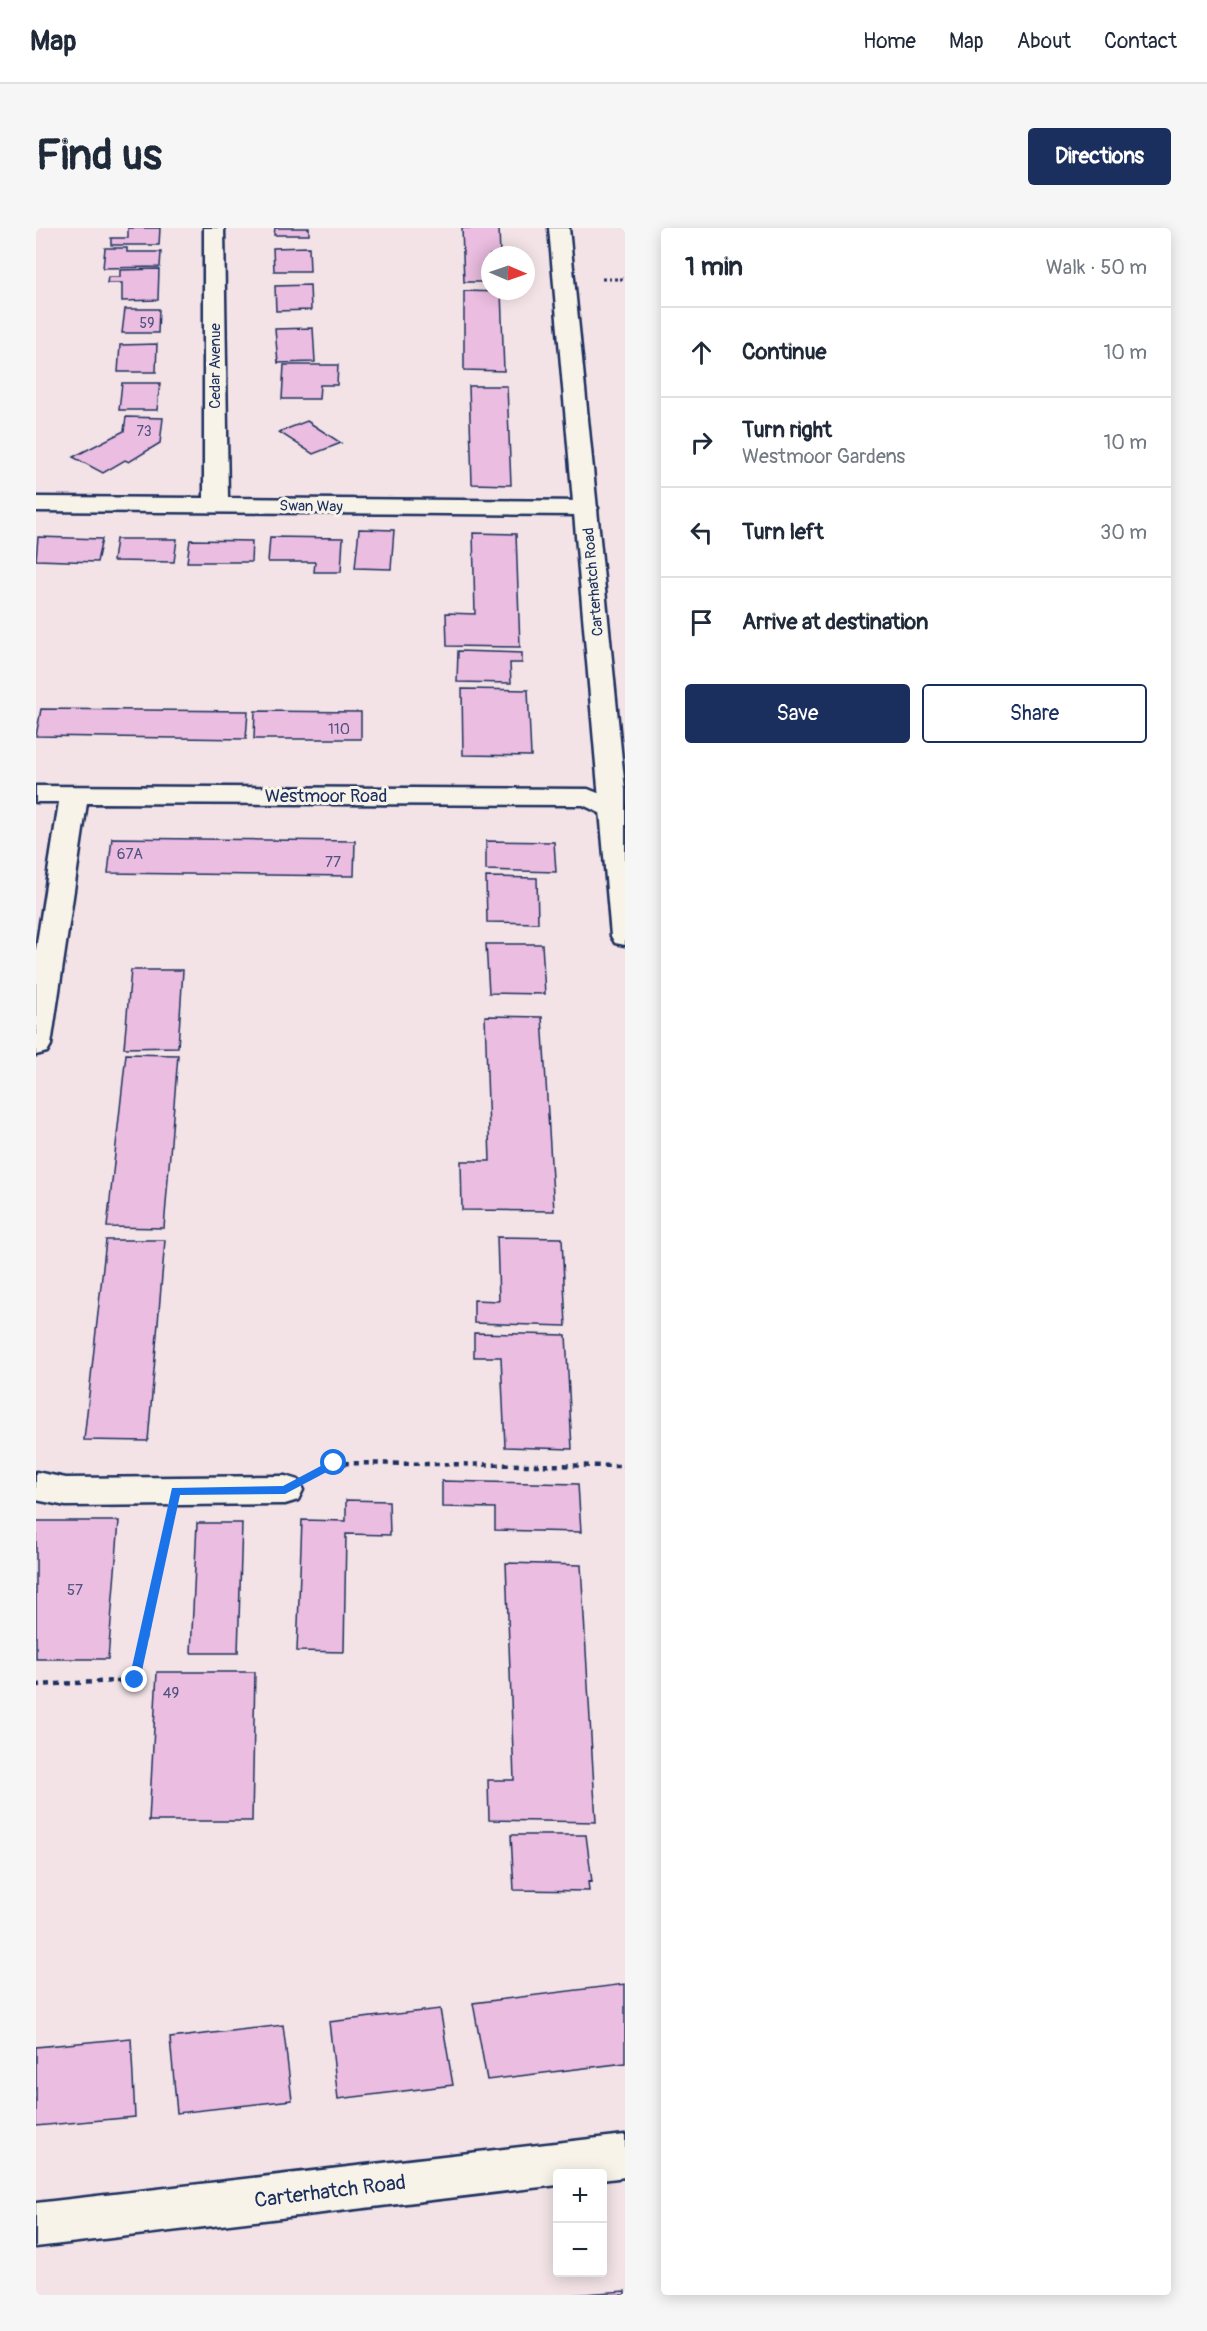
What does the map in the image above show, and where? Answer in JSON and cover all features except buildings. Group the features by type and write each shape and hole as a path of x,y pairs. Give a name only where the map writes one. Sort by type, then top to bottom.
{"street":[{"name":"Cedar Avenue","path":"214,228 216,505"},
{"name":"Carterhatch Road","path":"559,228 586,508 619,809 625,936"},
{"name":"Swan Way","path":"36,504 586,508"},
{"name":"Westmoor Road","path":"36,794 588,797 619,809"},
{"path":"36,1045 74,795"},
{"path":"36,1486 66,1492 285,1490"},
{"name":"Carterhatch Road","path":"36,2225 625,2156"}],"path":[{"path":"285,1490 334,1463 625,1466"},
{"path":"36,1685 135,1680 176,1491"}],"route":[{"path":"135,1680 176,1491 285,1490 334,1463"}]}
